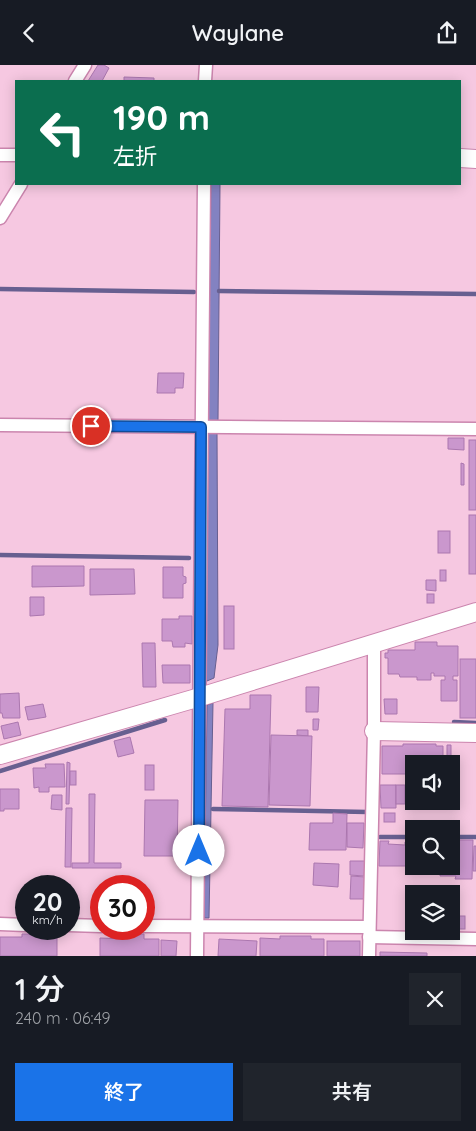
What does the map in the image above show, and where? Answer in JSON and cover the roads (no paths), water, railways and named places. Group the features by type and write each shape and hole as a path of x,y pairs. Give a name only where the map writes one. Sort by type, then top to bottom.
{"street":[{"path":"76,80 84,65"},
{"path":"206,65 206,80"},
{"path":"0,155 15,155"},
{"path":"461,159 476,159"},
{"path":"0,218 20,185"},
{"path":"198,956 204,185"},
{"path":"0,425 476,429"},
{"path":"0,755 200,697 476,612"},
{"path":"369,956 374,643"},
{"path":"374,731 476,733"},
{"path":"0,924 15,925"},
{"path":"155,927 369,932 476,939"}],"water":[{"path":"211,185 220,185 217,431 218,645 214,678 207,681 205,678"},
{"path":"213,703 209,918 204,918 207,705"}],"waterway":[{"path":"0,289 194,292"},
{"path":"219,291 476,294"},
{"path":"0,555 189,558"},
{"path":"0,771 165,720"},
{"path":"454,722 476,723"},
{"path":"213,809 367,812"},
{"path":"380,837 405,837"},
{"path":"460,837 476,837"}]}
